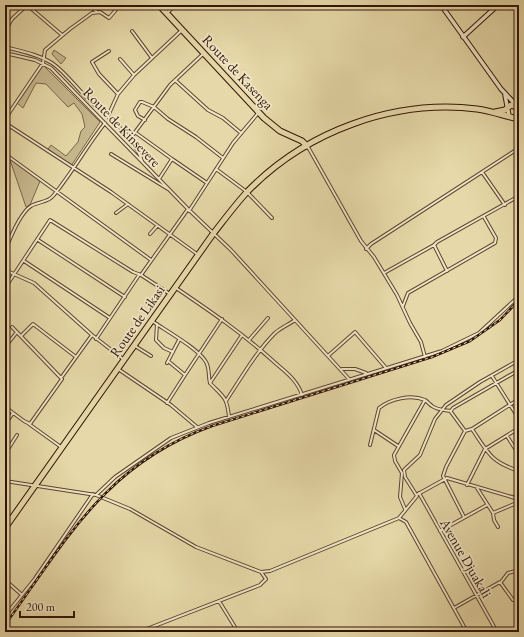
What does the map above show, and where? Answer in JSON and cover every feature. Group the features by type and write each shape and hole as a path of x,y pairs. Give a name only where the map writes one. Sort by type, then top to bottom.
{"highway":[{"name":"Route de Kasenga","path":"159,5 274,127 302,141 307,146"},
{"path":"492,112 507,108 511,105 518,108"},
{"path":"302,141 319,139 356,123 406,110 458,108 492,112 519,118"},
{"path":"294,138 298,146 296,153"},
{"name":"Route de Likasi","path":"5,528 124,360 154,322 213,234 247,192 276,167 319,139"}],"main road":[{"path":"441,5 501,89 518,108"},
{"path":"463,36 498,5"},
{"path":"501,89 506,99 510,117"}],"street":[{"path":"88,5 97,12 109,18 120,5"},
{"path":"167,13 175,5"},
{"path":"5,31 6,26 25,6 31,6 63,35"},
{"path":"5,119 42,63 45,50 92,13 97,12"},
{"path":"108,116 118,94 134,75 182,30"},
{"path":"132,31 152,58"},
{"path":"5,47 43,58 52,63 130,139 139,152 142,162"},
{"path":"109,51 95,59 92,64 118,94"},
{"name":"Route de Kinsevere","path":"5,53 42,63 51,68 188,210 231,250 342,369 349,379"},
{"path":"130,139 175,80 204,53"},
{"path":"120,59 134,75"},
{"path":"175,80 208,110 223,118 241,134"},
{"path":"145,120 136,113 135,110 140,102 145,102 154,107 168,119 196,137 223,158"},
{"path":"96,339 140,274 188,210 223,158 259,112"},
{"path":"5,123 72,168 99,184 199,255"},
{"path":"5,251 10,238 26,210 35,204 51,198 67,179 72,168 104,123"},
{"path":"136,133 207,183"},
{"path":"307,146 366,249 384,273 421,342 425,356"},
{"path":"366,249 371,244 519,148"},
{"path":"5,154 151,260"},
{"path":"111,154 169,190"},
{"path":"159,179 172,159"},
{"path":"216,169 247,192 272,218"},
{"path":"482,172 505,205"},
{"path":"384,273 434,246 444,237 484,217 519,196"},
{"path":"116,213 128,204"},
{"path":"402,307 408,293 496,241 484,217"},
{"path":"5,288 50,220 140,274 171,295"},
{"path":"150,234 157,225"},
{"path":"38,240 124,297"},
{"path":"434,246 447,271"},
{"path":"24,261 110,318"},
{"path":"5,270 34,283 96,339 124,360"},
{"path":"176,288 243,334 292,377 298,385 302,395"},
{"path":"96,495 115,477 171,438 197,427 302,395 366,373 425,356 455,345 479,333 519,296"},
{"path":"250,340 268,318"},
{"path":"167,403 222,319"},
{"path":"226,401 261,350 281,328 287,326 295,319"},
{"path":"154,322 199,354 207,366 210,384 221,392 226,401 229,417"},
{"path":"154,322 156,340 164,348 173,352"},
{"path":"21,336 33,324 76,357"},
{"path":"12,327 58,377 62,378"},
{"path":"5,347 17,332"},
{"path":"329,355 354,332 386,368"},
{"path":"210,384 243,334"},
{"path":"28,424 33,422 92,335"},
{"path":"179,340 167,362 185,375"},
{"path":"135,346 151,356"},
{"path":"405,509 400,497 403,473 406,466 420,455 435,419 451,401 519,360"},
{"path":"118,369 167,403 197,427"},
{"path":"342,369 356,369 366,373"},
{"path":"451,411 519,370"},
{"path":"492,375 519,419"},
{"path":"370,445 379,408 383,405 411,397 425,400 433,407 451,411 465,432"},
{"path":"464,517 444,478 446,467 465,432 519,399"},
{"path":"374,430 398,446 425,400"},
{"path":"5,407 62,448"},
{"path":"5,424 13,413"},
{"path":"467,485 485,450 519,428"},
{"path":"472,429 485,450 500,464 519,472"},
{"path":"5,454 17,435"},
{"path":"507,436 519,455"},
{"name":"Avenue Djuakali","path":"398,446 394,458 440,531 497,632"},
{"path":"444,478 515,498 519,503 493,513"},
{"path":"261,572 270,571 399,518 418,495 444,478"},
{"path":"5,487 6,481 96,495 130,509 192,545 261,572 266,577 263,583 139,632"},
{"path":"515,498 519,482"},
{"path":"477,488 493,513 494,520 498,527"},
{"path":"5,616 77,519 92,494"},
{"path":"440,531 487,505"},
{"path":"399,518 406,522 467,632"},
{"path":"454,608 500,582 505,576 519,570"},
{"path":"5,580 22,595"},
{"path":"500,582 513,600 519,600"},
{"path":"219,601 238,632"}],"shaded area":[{"path":"54,50 66,58 61,64 52,54"},
{"path":"43,65 100,122 71,166 48,149 51,145 66,156 78,142 81,131 85,127 82,114 74,103 68,107 46,84 36,83 23,108 17,103"},
{"path":"9,157 40,181 30,205 26,207"}],"railway":[{"path":"5,625 70,534 92,508 116,483 144,461 175,442 212,426 432,357 470,341 500,320 519,300"}]}
